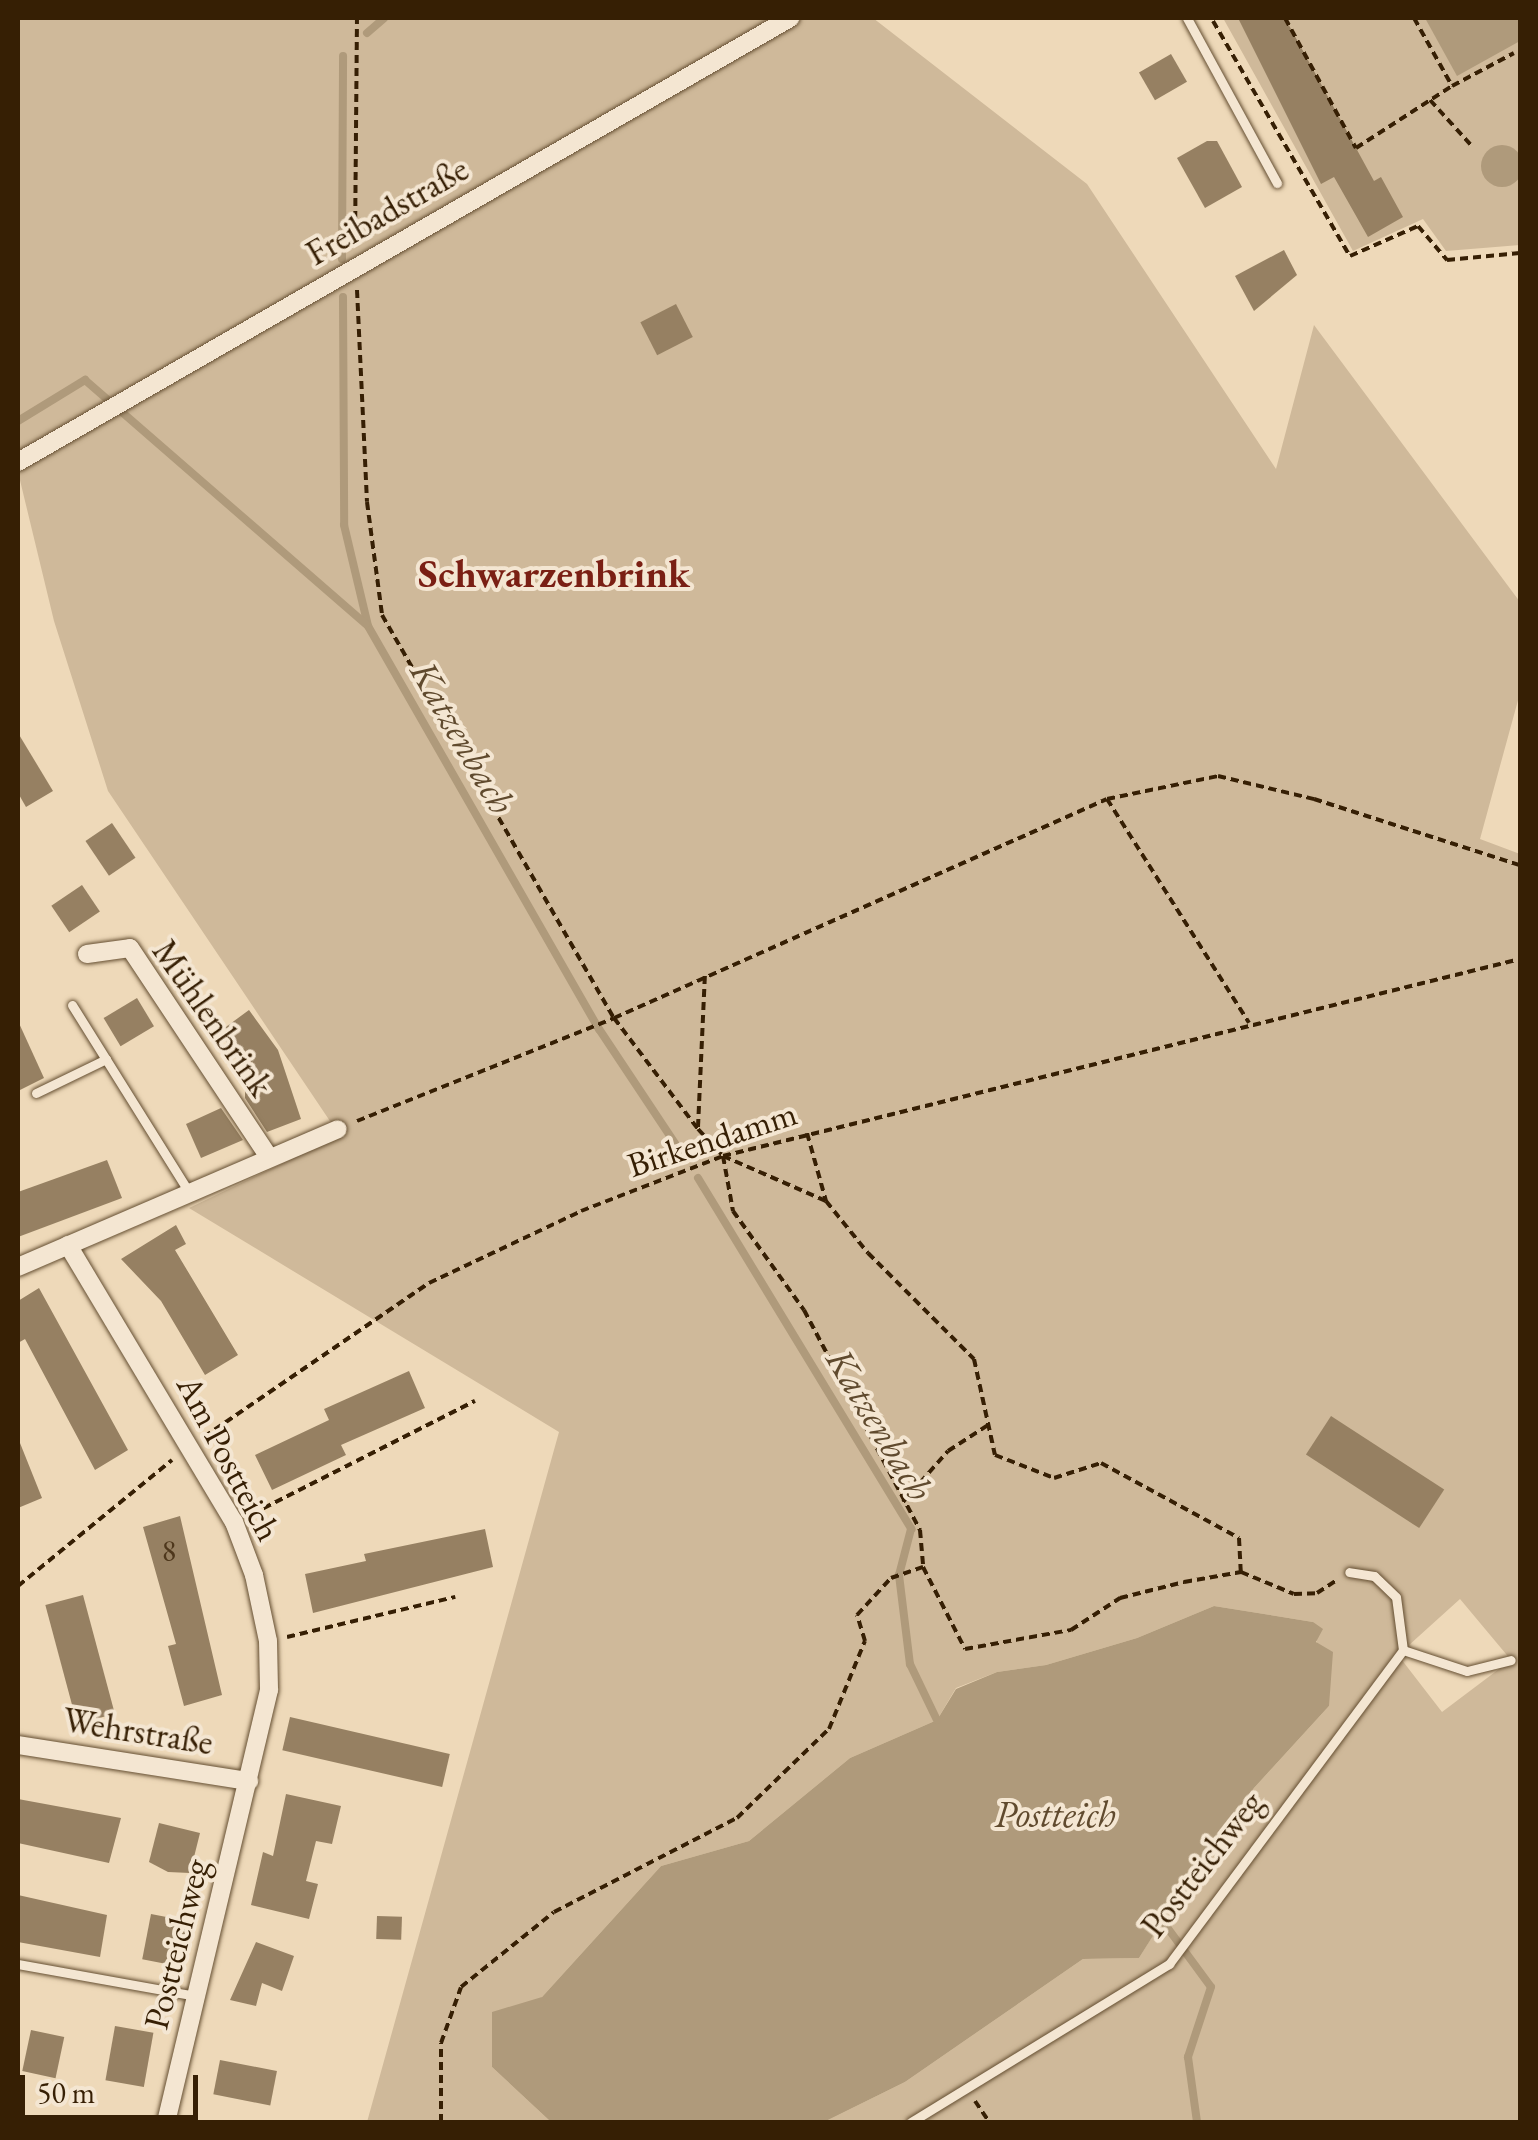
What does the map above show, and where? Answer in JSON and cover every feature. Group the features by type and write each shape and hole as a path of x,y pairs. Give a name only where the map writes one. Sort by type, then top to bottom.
{"street":[{"name":"Freibadstraße","path":"18,462 790,18"},
{"name":"Mühlenbrink","path":"87,954 130,948 270,1156"},
{"path":"18,1266 338,1130"},
{"name":"Am Postteich","path":"68,1245 234,1522 254,1575 268,1641 269,1690 249,1781"},
{"name":"Wehrstraße","path":"18,1745 249,1781"},
{"name":"Postteichweg","path":"166,2122 249,1781"}],"lane":[{"path":"1187,18 1277,183"},
{"path":"72,1005 189,1192"},
{"path":"36,1093 106,1060"},
{"path":"1350,1572 1374,1576 1396,1597 1404,1650 1467,1671 1511,1660"},
{"name":"Postteichweg","path":"911,2122 1169,1964 1404,1650"},
{"path":"18,1964 198,1996"}],"path":[{"path":"358,18 355,267 367,502 382,615 614,1018 698,1129 723,1156 826,1201"},
{"path":"1221,18 1212,19 1350,256 1418,226 1447,260 1520,253"},
{"path":"1285,18 1356,148 1452,86 1514,54"},
{"path":"1414,18 1452,86"},
{"path":"1430,100 1471,145"},
{"path":"338,1130 486,1064 614,1018 706,972 1106,799 1218,776 1314,799 1520,866"},
{"path":"1106,799 1249,1024"},
{"name":"Birkendamm","path":"18,1586 191,1447 338,1340 429,1283 581,1211 723,1156 807,1133 1520,959"},
{"path":"698,1129 706,972"},
{"path":"807,1133 826,1201 868,1253 974,1359 995,1455 1054,1478 1101,1463 1239,1538 1241,1572"},
{"path":"723,1156 733,1211 804,1310 902,1503 920,1530 923,1567 966,1649 1071,1630 1120,1598 1241,1572 1294,1594 1317,1593 1350,1572"},
{"path":"234,1522 475,1401"},
{"path":"902,1503 948,1451 988,1425"},
{"path":"441,2117 441,2043 461,1987 554,1912 737,1818 829,1729 865,1641 857,1615 891,1578 923,1567"},
{"path":"268,1641 455,1597"},
{"path":"968,2090 989,2122"}],"shaded area":[{"path":"18,18 873,18 1087,184 1276,469 1314,325 1520,602 1520,693 1480,839 1520,854 1520,2122 824,2122 905,2082 1083,1959 1139,1958 1173,1903 1199,1888 1221,1834 1254,1788 1329,1706 1313,1622 1214,1606 1137,1638 1046,1665 997,1672 956,1688 937,1720 850,1758 749,1841 661,1866 542,1997 492,2067 551,2122 367,2122 559,1432 189,1208 340,1136 108,791 54,621 18,472","holes":["1460,1599 1511,1660 1442,1712 1398,1655"]},
{"path":"1223,18 1520,18 1520,245 1446,251 1423,219 1353,251"}],"water":[{"path":"1425,18 1519,18 1520,41 1457,76"},
{"path":"1502,145 1517,151 1523,166 1517,181 1502,187 1487,181 1481,166 1487,151"},
{"name":"Postteich","path":"1214,1606 1313,1622 1323,1629 1316,1642 1333,1652 1329,1706 1254,1788 1221,1834 1199,1889 1173,1904 1139,1958 1083,1959 905,2082 824,2122 551,2122 492,2067 492,2012 542,1997 661,1866 749,1841 850,1758 937,1720 956,1689 997,1672 1046,1665 1137,1638"}],"building":[{"path":"1238,18 1285,18 1374,181 1381,177 1403,217 1368,237 1334,177 1321,184"},
{"path":"1171,54 1187,82 1155,100 1139,73"},
{"path":"1207,141 1217,141 1242,187 1205,208 1177,158"},
{"path":"1284,250 1297,275 1254,311 1235,276"},
{"path":"676,304 693,337 657,355 640,322"},
{"path":"18,733 53,791 26,807 18,793"},
{"path":"112,823 135,858 109,876 85,841"},
{"path":"82,885 100,912 69,932 51,906"},
{"path":"137,998 154,1026 121,1046 104,1018"},
{"path":"249,1010 278,1050 301,1119 267,1132 245,1098 245,1086 255,1082 219,1032"},
{"path":"18,1021 44,1078 18,1091"},
{"path":"221,1108 243,1140 201,1158 186,1124"},
{"path":"107,1160 122,1198 18,1237 18,1192"},
{"path":"176,1225 186,1244 175,1250 238,1355 205,1375 161,1301 121,1259"},
{"path":"39,1288 128,1450 95,1470 25,1339 18,1343 18,1301"},
{"path":"409,1371 425,1408 341,1445 346,1455 272,1490 255,1455 329,1420 324,1409"},
{"path":"1331,1416 1444,1490 1419,1528 1306,1455"},
{"path":"18,1438 42,1498 18,1508"},
{"path":"180,1516 222,1695 184,1706 168,1646 176,1644 143,1527"},
{"path":"485,1529 493,1567 313,1613 305,1574 366,1561 364,1554"},
{"path":"83,1595 115,1714 77,1724 45,1605"},
{"path":"290,1717 450,1754 442,1787 282,1750"},
{"path":"286,1794 341,1806 332,1844 316,1841 306,1881 318,1884 309,1919 251,1905 263,1852 273,1856"},
{"path":"18,1799 121,1818 109,1863 18,1843"},
{"path":"159,1823 200,1833 190,1873 168,1872 149,1862"},
{"path":"18,1895 107,1915 100,1957 18,1942"},
{"path":"151,1914 188,1921 180,1966 142,1959"},
{"path":"377,1916 402,1917 401,1940 376,1939"},
{"path":"256,1942 294,1956 282,1991 262,1983 256,2006 230,2000"},
{"path":"115,2026 153,2033 144,2087 105,2080"},
{"path":"31,2030 64,2037 56,2078 22,2071"},
{"path":"220,2060 277,2071 270,2105 213,2094"}],"waterway":[{"name":"Katzenbach","path":"367,33 384,18"},
{"name":"Katzenbach","path":"342,259 343,56"},
{"name":"Katzenbach","path":"343,297 344,525 368,626 599,1029 684,1157"},
{"path":"18,421 85,380 366,624"},
{"name":"Katzenbach","path":"698,1178 911,1529 899,1575 910,1664 937,1720"},
{"name":"Katzenbach","path":"1161,1919 1211,1987 1188,2057 1197,2122"}],"district":[{"name":"Schwarzenbrink","path":"554,573"}]}
